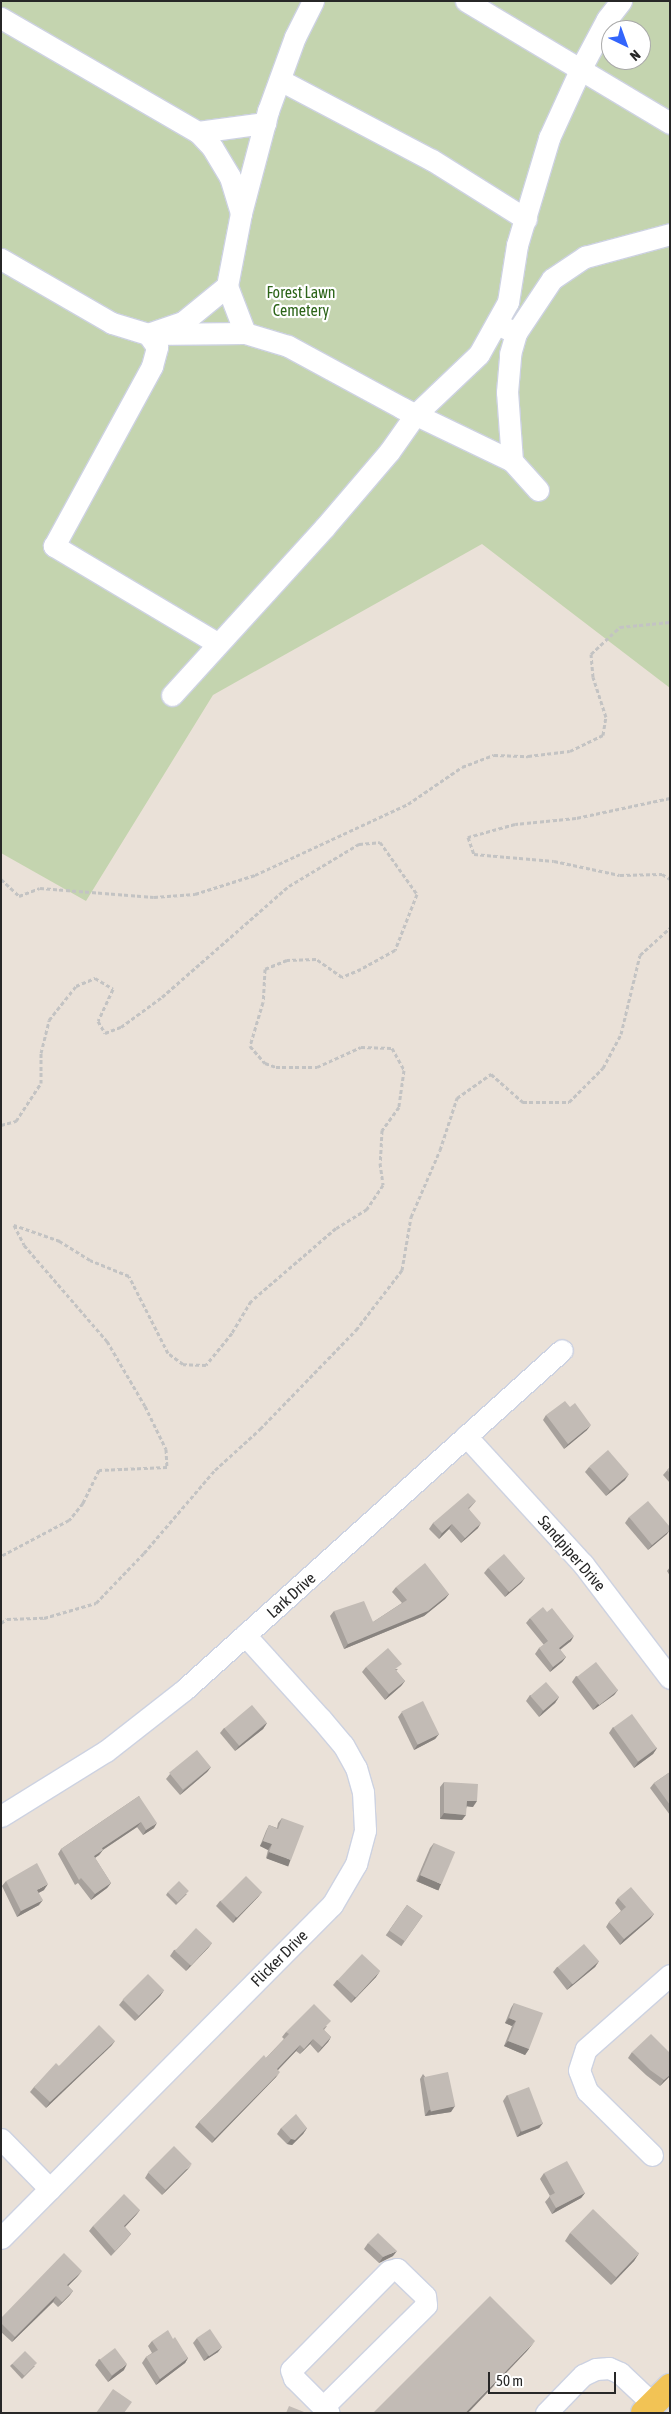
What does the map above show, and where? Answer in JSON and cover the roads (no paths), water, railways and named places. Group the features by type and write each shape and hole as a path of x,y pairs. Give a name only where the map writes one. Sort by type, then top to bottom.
{"street":[{"path":"245,333 227,286 241,213 265,123 295,37 313,1"},
{"path":"466,1 581,68 670,123"},
{"path":"172,695 217,643 324,528 389,452 415,415 479,354 508,302 518,245 549,138 581,68 607,19 622,1"},
{"path":"1,18 198,132 230,177 241,213"},
{"path":"280,80 432,160 526,219"},
{"path":"198,132 234,130 265,123"},
{"path":"512,461 507,392 510,354 516,333 552,279 585,257 670,234"},
{"path":"1,259 112,324 148,334 245,333 288,346 415,415 512,461 538,490"},
{"path":"148,334 183,322 205,307 227,286"},
{"path":"497,324 516,333"},
{"path":"148,334 157,347 152,366 54,546 217,643"},
{"name":"Lark Drive","path":"1,1816 129,1734 245,1635 562,1350"},
{"name":"Sandpiper Drive","path":"466,1436 583,1564 670,1678"},
{"name":"Flicker Drive","path":"1,2238 332,1905 356,1864 365,1830 363,1792 356,1768 343,1745 245,1635"},
{"path":"652,2155 588,2091 579,2070 586,2049 670,1975"},
{"path":"1,2139 50,2189"},
{"path":"397,2269 426,2296 426,2305 326,2410 291,2370 389,2271 397,2269"},
{"path":"546,2413 583,2375 596,2369 609,2368 620,2372 656,2401"}],"park label":[{"name":"Forest Lawn Cemetery","path":"301,301"}]}
